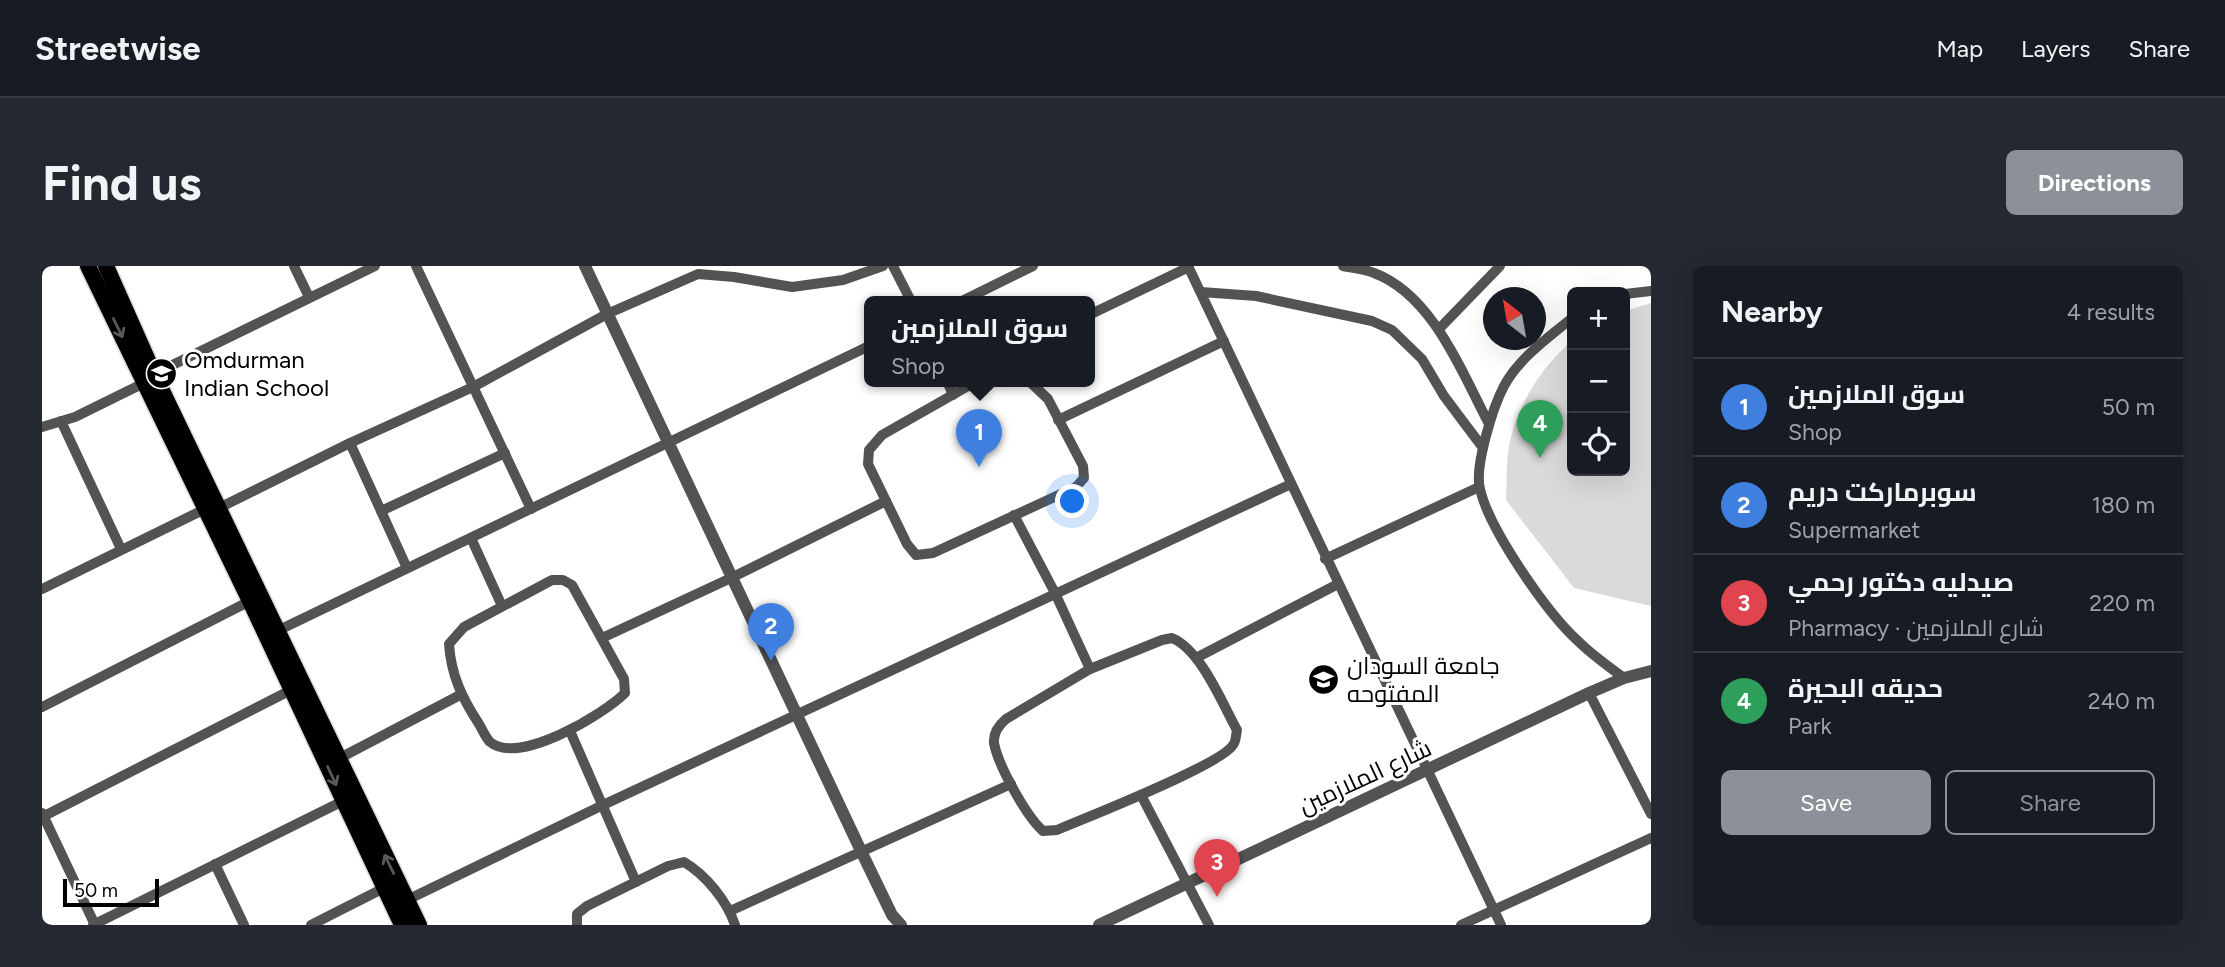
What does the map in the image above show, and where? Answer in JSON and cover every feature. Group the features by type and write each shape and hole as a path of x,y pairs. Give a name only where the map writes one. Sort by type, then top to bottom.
{"main road":[{"path":"88,266 149,379 212,508 277,631 419,925"},
{"path":"106,266 149,379"},
{"path":"212,508 250,601 402,925"}],"street":[{"path":"294,266 309,297"},
{"path":"42,427 75,417 375,266"},
{"path":"416,266 531,509"},
{"path":"585,266 896,922"},
{"path":"42,589 121,549 473,387 607,314 699,270 792,287 843,280 883,266"},
{"path":"893,266 908,296"},
{"path":"972,296 1033,266"},
{"path":"1343,266 1379,270 1407,293 1439,329 1489,424"},
{"path":"1439,329 1500,266"},
{"path":"1095,312 1188,267 1501,925"},
{"path":"1630,293 1651,291"},
{"path":"1200,292 1256,296 1372,321 1392,330 1422,359 1444,396 1483,448"},
{"path":"1567,322 1531,352 1505,384 1489,424 1483,448 1479,487 1489,514 1548,610 1577,641 1624,678"},
{"path":"1058,420 1224,341"},
{"path":"277,631 864,348"},
{"path":"950,387 953,395"},
{"path":"967,387 882,435 869,450 868,464 907,544 916,555 933,554 1076,487 1084,478 1083,466 1048,399 1035,387"},
{"path":"61,421 121,549"},
{"path":"350,443 407,568"},
{"path":"381,511 505,453"},
{"path":"407,900 603,805 1291,484"},
{"path":"1325,559 1479,487"},
{"path":"602,638 732,578 886,501"},
{"path":"1014,516 1055,593 1090,670"},
{"path":"471,538 502,606"},
{"path":"552,580 563,580 572,585 624,679 625,693 616,702 570,731 522,749 490,743 460,695 450,665 449,644 464,627 502,606 552,580"},
{"path":"1196,658 1338,584"},
{"path":"42,707 250,601"},
{"path":"1172,638 1183,643 1196,658 1237,730 1233,745 1222,755 1141,795 1057,830 1043,831 1031,820 1011,784 994,741 996,729 1006,719 1090,670 1161,640 1172,638"},
{"name":"شارع الملازمين","path":"1098,925 1589,693 1624,678 1651,671"},
{"path":"291,690 43,814 94,924 343,801"},
{"path":"1589,693 1651,814"},
{"path":"338,759 460,695"},
{"path":"570,731 636,882"},
{"path":"730,911 1011,784"},
{"path":"1141,795 1209,925"},
{"path":"1461,925 1651,838"},
{"path":"577,925 577,914 587,906 668,866 684,862 698,870 730,911 735,925"},
{"path":"215,864 244,925"},
{"path":"311,925 384,888"}],"shaded area":[{"path":"1651,303 1651,606 1574,588 1506,500 1508,452 1518,416 1541,375 1567,346 1567,476 1630,476 1630,309"}],"place":[{"name":"Omdurman Indian School","path":"161,374"},
{"name":"حديقه البحيرة","path":"1540,458"},
{"name":"سوق الملازمين","path":"979,467"},
{"name":"سوبرماركت دريم","path":"771,661"},
{"name":"جامعة السودان المفتوحه","path":"1324,680"},
{"name":"صيدليه دكتور رحمي","path":"1217,897"}]}
